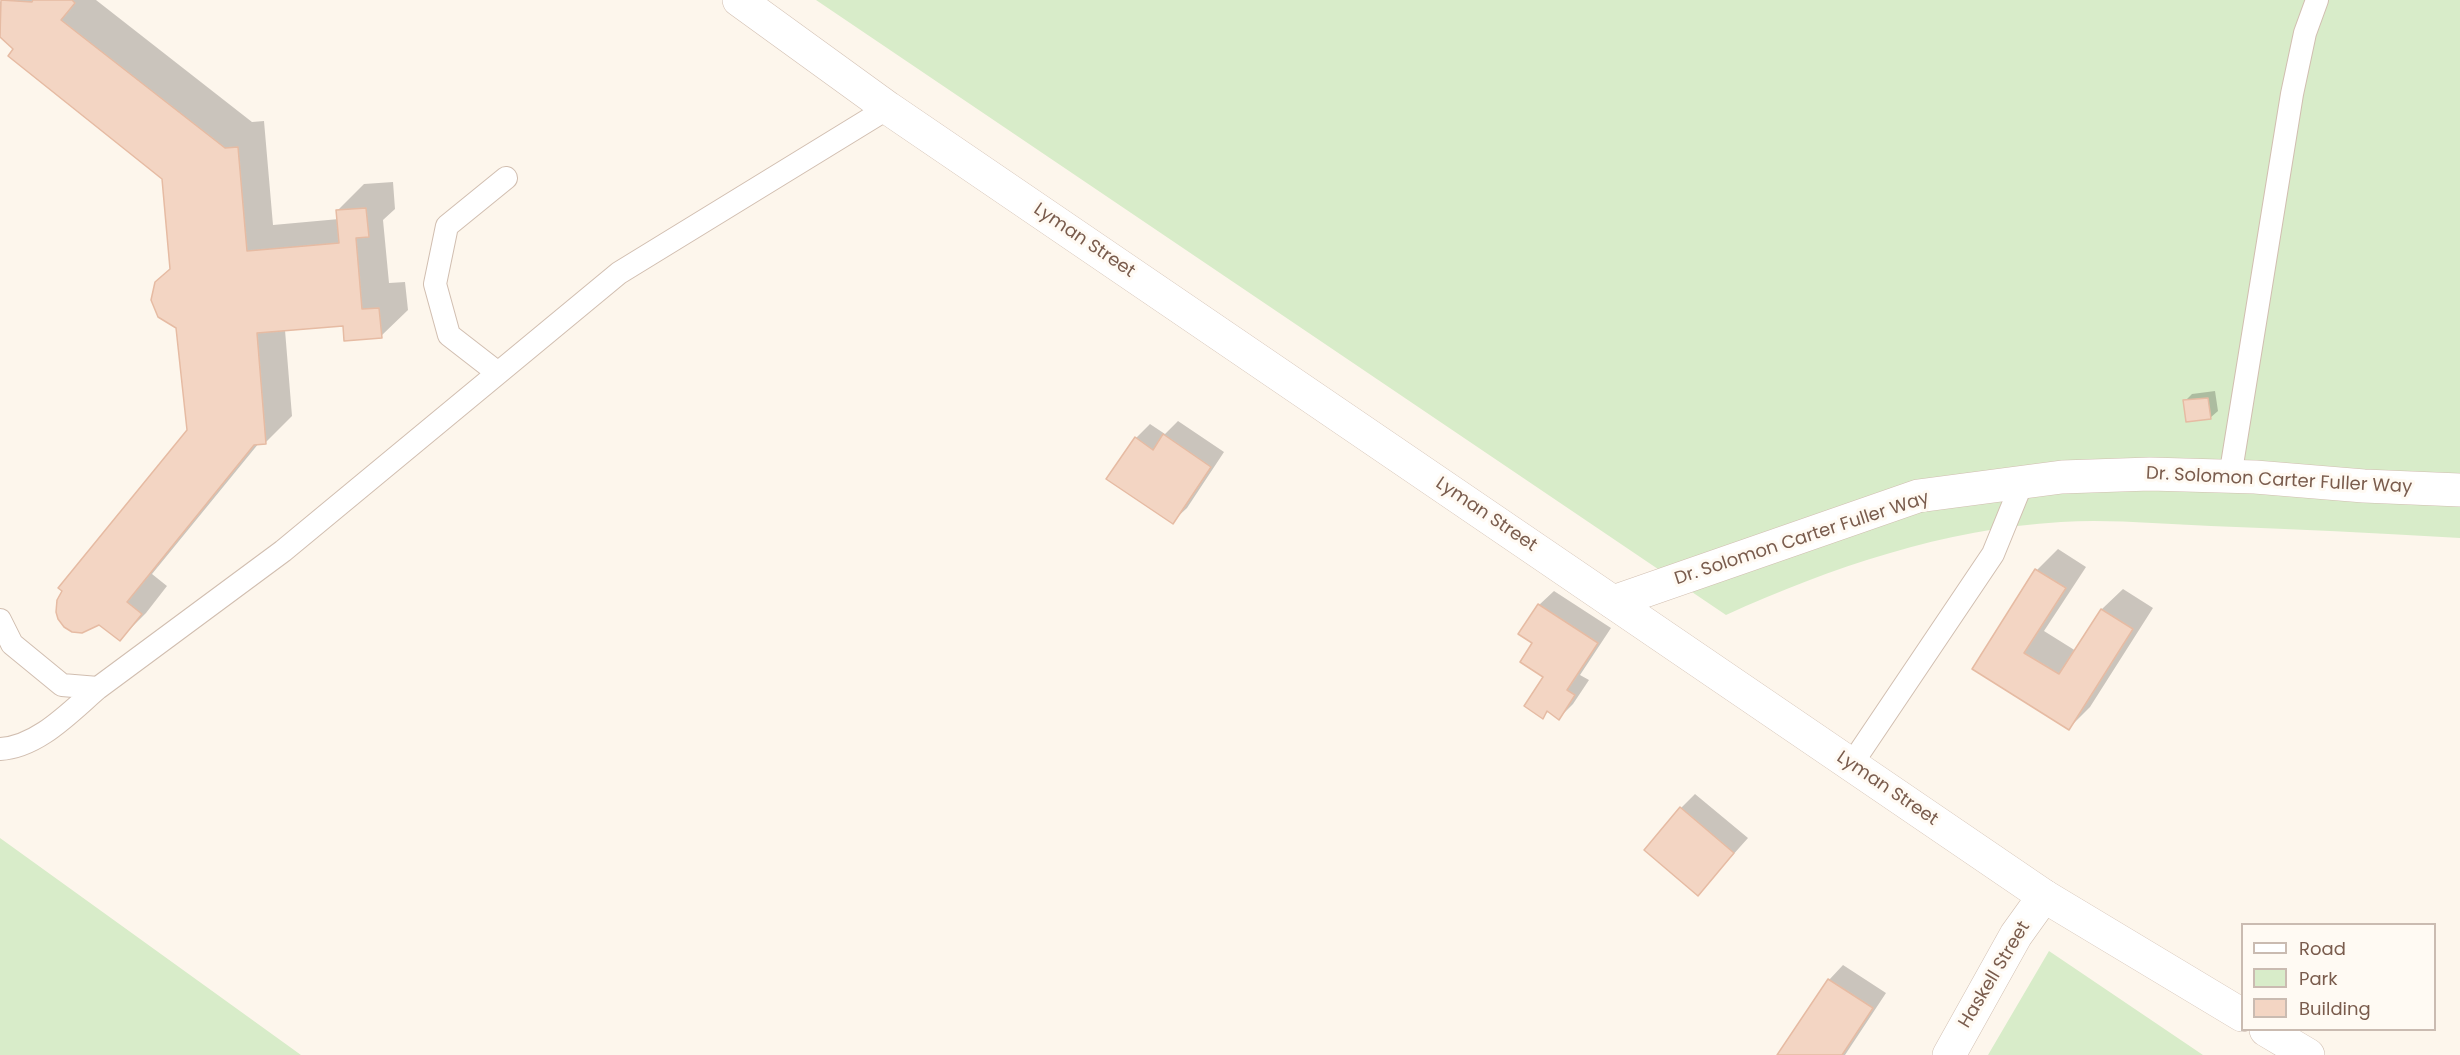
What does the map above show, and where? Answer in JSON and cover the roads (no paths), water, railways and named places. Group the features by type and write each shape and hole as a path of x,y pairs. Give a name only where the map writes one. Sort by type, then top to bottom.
{"street":[{"name":"Lyman Street","path":"739,0 888,108 2044,896 2241,1014"},
{"name":"Dr. Solomon Carter Fuller Way","path":"1614,602 1918,496 2062,477 2150,474 2460,490"},
{"name":"Haskell Street","path":"1949,1055 2016,935 2044,896"},
{"path":"2269,1031 2308,1055"}],"lane":[{"path":"2230,477 2292,94 2305,33 2316,0"},
{"path":"0,749 14,748 52,727 98,688 283,551 619,273 888,108"},
{"path":"498,373 449,335 435,284 447,226 506,178"},
{"path":"1851,765 1993,554 2022,483"},
{"path":"0,620 12,644 63,685 98,688"}]}
